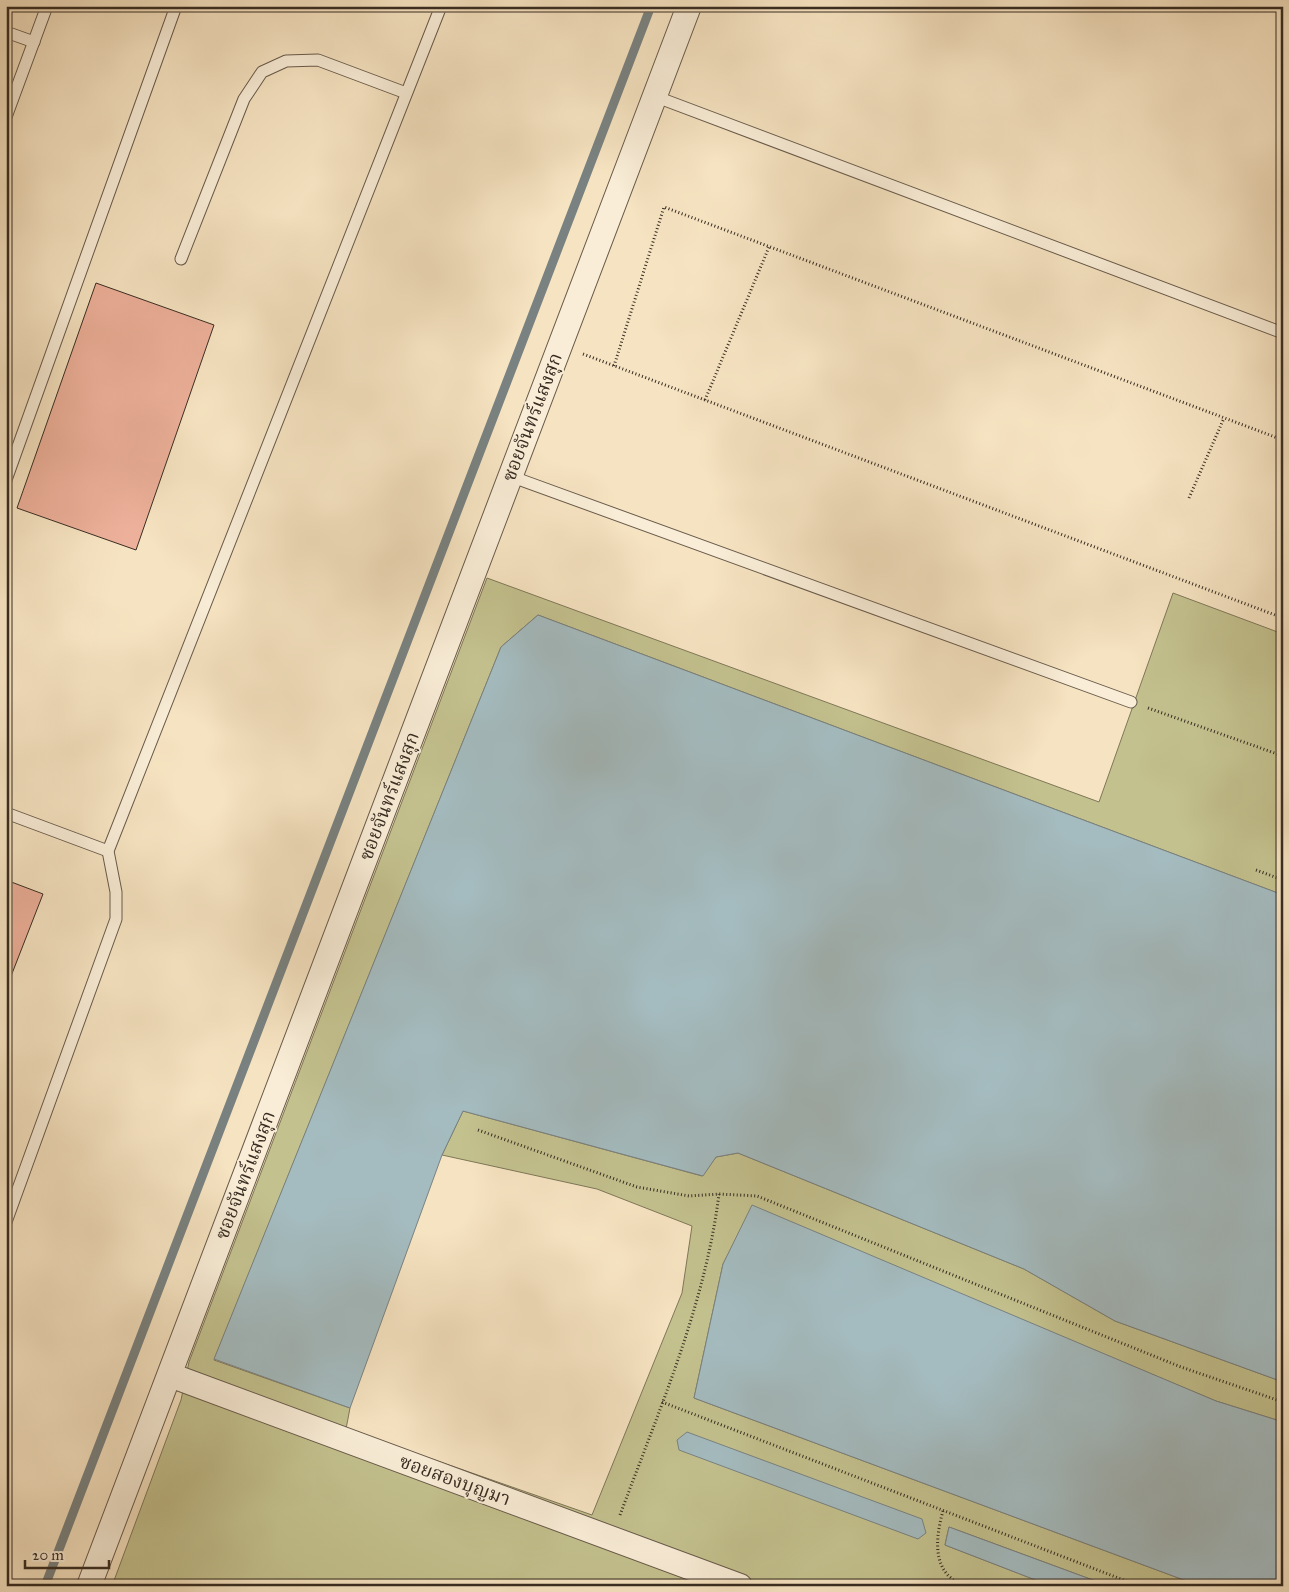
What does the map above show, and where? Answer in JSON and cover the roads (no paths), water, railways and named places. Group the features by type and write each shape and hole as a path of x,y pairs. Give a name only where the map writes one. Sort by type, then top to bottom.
{"street":[{"name":"ซอยจันทร์แสงสุก","path":"89,1586 689,6"},
{"name":"ซอยสองบุญมา","path":"170,1374 740,1586"}],"lane":[{"path":"6,117 48,6"},
{"path":"6,480 176,6"},
{"path":"6,1222 116,919 116,892 108,851 441,6"},
{"path":"6,32 34,42"},
{"path":"181,259 244,98 262,72 286,61 318,60 406,93"},
{"path":"654,96 1283,332"},
{"path":"510,476 1131,702"},
{"path":"6,813 108,851"}],"water":[{"path":"538,615 1283,895 1283,1382 1115,1321 1024,1269 738,1153 716,1157 703,1176 463,1111 442,1155 350,1408 214,1359 501,647"},
{"path":"752,1205 1216,1401 1283,1422 1283,1586 1200,1586 694,1398 723,1264"},
{"path":"687,1432 922,1519 926,1533 918,1539 679,1450 677,1440"},
{"path":"949,1527 1109,1586 1051,1586 945,1545"}],"waterway":[{"path":"45,1586 651,6"}]}
